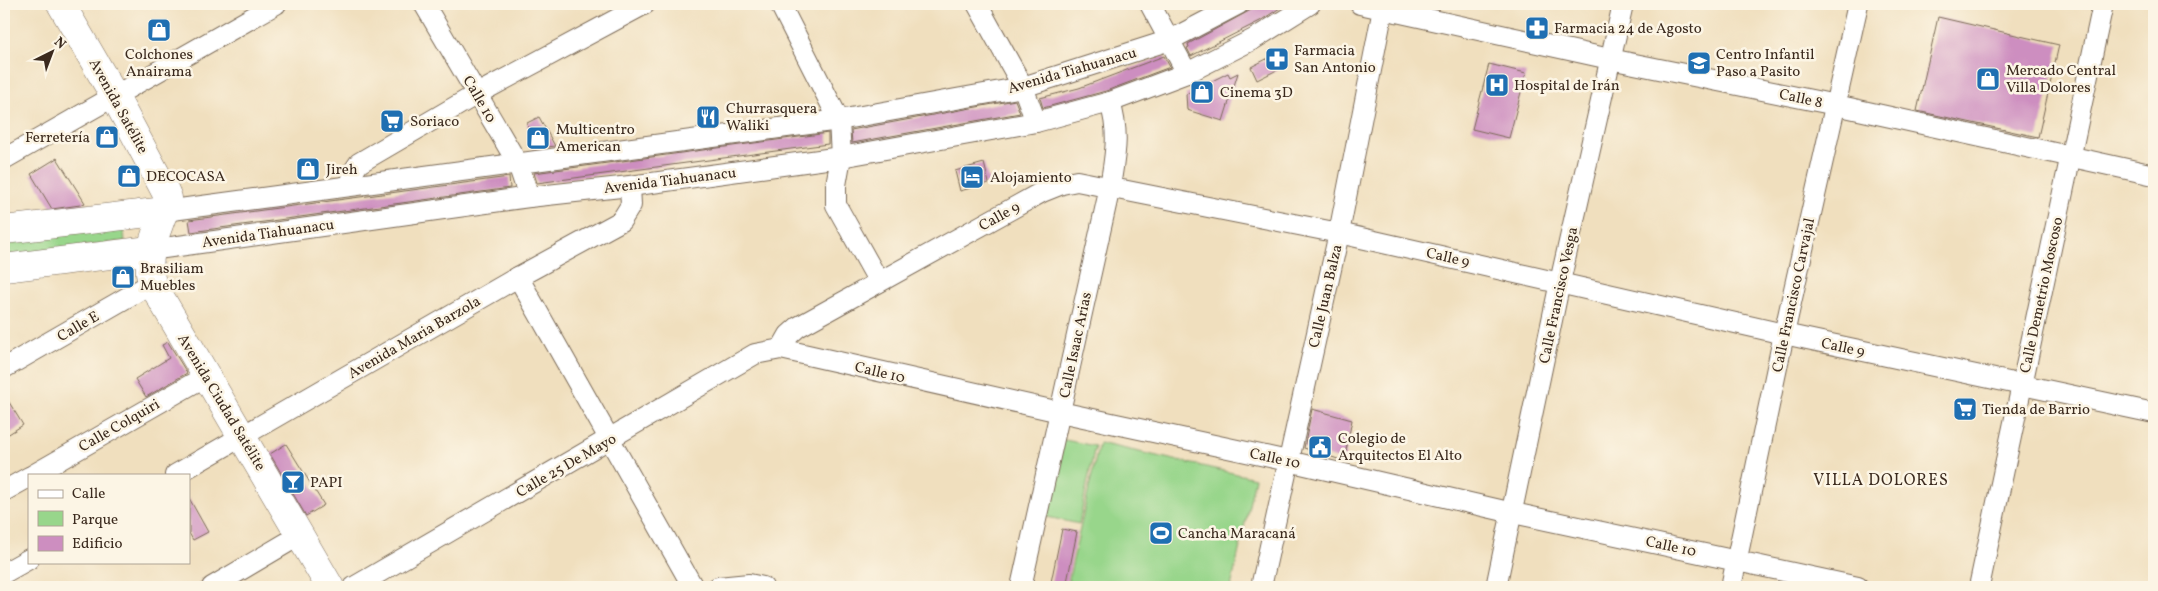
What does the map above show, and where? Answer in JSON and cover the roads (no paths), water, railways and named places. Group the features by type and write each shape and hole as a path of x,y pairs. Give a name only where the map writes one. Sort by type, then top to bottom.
{"main road":[{"name":"Avenida Satélite","path":"61,4 116,97 165,191 168,198 165,210"},
{"name":"Avenida Tiahuanacu","path":"4,230 165,210"},
{"name":"Avenida Ciudad Satélite","path":"165,210 150,250 148,269 152,284 330,587"},
{"name":"Avenida Tiahuanacu","path":"4,268 150,250"}],"street":[{"path":"4,159 116,97 276,4"},
{"name":"Calle 10","path":"424,4 518,164 529,197"},
{"path":"351,185 353,172 359,163 477,94 645,4"},
{"path":"780,4 839,120 841,157 836,185 836,205 879,282"},
{"path":"977,4 1023,87 1036,122"},
{"path":"1150,4 1187,73"},
{"name":"Avenida Tiahuanacu","path":"165,210 839,120 1023,87 1170,40 1239,4"},
{"name":"Avenida Tiahuanacu","path":"150,250 529,197 630,186 841,157 1036,122 1110,102 1187,73 1254,39 1310,4"},
{"name":"Calle 8","path":"1360,4 1384,6 1610,59 1836,105 2154,175"},
{"name":"Calle Francisco Vesga","path":"1496,587 1560,282 1623,4"},
{"name":"Calle Francisco Carvajal","path":"1731,587 1784,334 1858,4"},
{"name":"Calle Demetrio Moscoso","path":"1979,587 2103,4"},
{"name":"Calle Juan Balza","path":"1261,587 1339,233 1384,6"},
{"name":"Calle Isaac Arias","path":"1022,587 1110,187 1117,137 1116,122 1110,102"},
{"name":"Calle 9","path":"781,349 789,335 798,327 1042,192 1062,184 1077,181 1339,233 1784,334 2154,413"},
{"name":"Avenida Maria Barzola","path":"177,474 518,276 621,221 631,205 630,186"},
{"path":"518,276 693,587"},
{"name":"Calle E","path":"4,368 152,284"},
{"name":"Calle 10","path":"781,349 1288,461 1513,513 1858,587"},
{"name":"Calle 25 De Mayo","path":"354,587 756,354 781,349"},
{"name":"Calle Colquiri","path":"35,474 206,376"},
{"path":"4,491 28,478"},
{"path":"212,587 300,535"},
{"path":"4,573 28,560"},
{"path":"718,587 749,584 764,587"}],"place":[{"name":"Farmacia 24 de Agosto","path":"1537,28"},
{"name":"Colchones Anairama","path":"159,30"},
{"name":"Farmacia San Antonio","path":"1277,59"},
{"name":"Centro Infantil Paso a Pasito","path":"1699,63"},
{"name":"Mercado Central Villa Dolores","path":"1988,79"},
{"name":"Hospital de Irán","path":"1497,85"},
{"name":"Cinema 3D","path":"1202,92"},
{"name":"Churrasquera Waliki","path":"708,117"},
{"name":"Soriaco","path":"392,121"},
{"name":"Ferretería","path":"107,137"},
{"name":"Multicentro American","path":"538,138"},
{"name":"Jireh","path":"308,169"},
{"name":"DECOCASA","path":"129,176"},
{"name":"Alojamiento","path":"972,177"},
{"name":"Brasiliam Muebles","path":"123,277"},
{"name":"Tienda de Barrio","path":"1965,409"},
{"name":"Colegio de Arquitectos El Alto","path":"1320,447"},
{"name":"PAPI","path":"293,482"},
{"name":"Cancha Maracaná","path":"1161,533"}],"district":[{"name":"VILLA DOLORES","path":"1881,479"}]}
